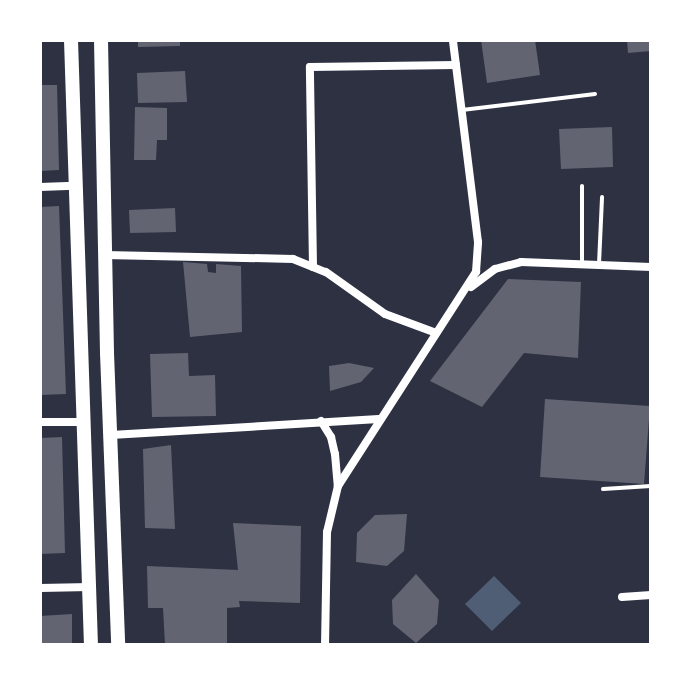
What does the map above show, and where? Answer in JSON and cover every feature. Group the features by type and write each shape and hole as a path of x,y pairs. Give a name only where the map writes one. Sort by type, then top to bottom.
{"main road":[{"path":"71,40 91,645"},
{"path":"101,40 104,255 118,645"}],"street":[{"path":"325,645 327,532 338,486 379,419 467,291 479,255 453,40"},
{"path":"313,267 310,67 456,65"},
{"path":"40,187 74,186"},
{"path":"104,255 274,258 313,267 326,272 385,314 436,333"},
{"path":"467,291 507,264 651,267"},
{"path":"111,435 379,419"},
{"path":"321,421 333,445 338,486"},
{"path":"40,422 82,422"},
{"path":"40,588 90,587"},
{"path":"622,597 651,595"}],"lane":[{"path":"462,110 595,94"},
{"path":"582,186 582,264"},
{"path":"599,264 602,197"},
{"path":"603,489 651,486"}],"water":[{"path":"494,576 521,603 492,631 465,604"}],"building":[{"path":"138,40 180,40 180,46 138,47"},
{"path":"481,40 535,40 540,75 487,83"},
{"path":"627,40 651,40 651,51 628,53"},
{"path":"185,71 187,102 138,103 137,73"},
{"path":"40,85 57,85 59,170 40,171"},
{"path":"135,107 167,108 167,140 157,140 156,160 134,160"},
{"path":"612,127 613,167 561,169 559,129"},
{"path":"59,206 66,394 40,395 40,207"},
{"path":"175,208 176,232 130,233 129,210"},
{"path":"183,262 207,264 208,272 216,273 216,264 241,266 242,332 190,337"},
{"path":"508,279 581,282 578,358 524,353 482,407 430,381"},
{"path":"188,353 189,376 215,375 216,416 152,417 150,354"},
{"path":"349,363 374,368 361,382 330,391 329,366"},
{"path":"545,399 650,406 644,484 540,477"},
{"path":"62,437 65,553 40,554 40,438"},
{"path":"171,445 175,529 145,528 143,449"},
{"path":"407,514 404,551 387,566 356,562 357,533 375,515"},
{"path":"233,523 301,526 300,603 239,601 240,607 227,608 227,645 165,645 163,608 148,608 147,566 238,570"},
{"path":"416,574 439,600 437,624 416,643 393,624 392,600"},
{"path":"72,614 72,645 40,645 40,616"}]}
